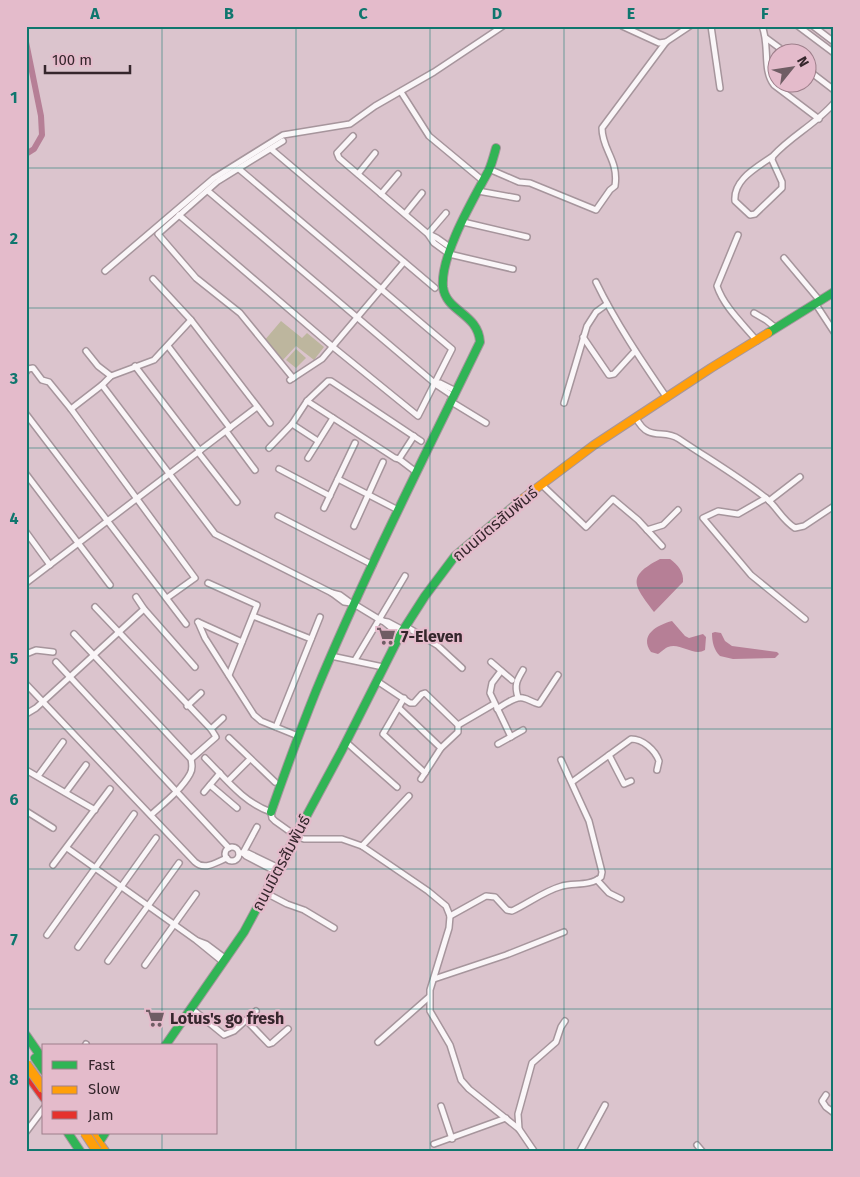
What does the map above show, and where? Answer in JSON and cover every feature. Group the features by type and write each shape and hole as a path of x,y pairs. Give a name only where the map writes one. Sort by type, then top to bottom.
{"street":[{"path":"105,271 214,178 283,135 350,124 375,106 468,51 503,26"},
{"path":"622,26 659,43 666,42"},
{"path":"489,169 519,182 530,183 596,210 615,186 617,175 614,162 602,135 602,128 666,42 690,26"},
{"path":"711,26 720,88"},
{"path":"762,26 766,38 769,78 819,119"},
{"path":"798,26 834,53"},
{"path":"813,26 833,39"},
{"path":"766,38 771,42"},
{"path":"818,78 834,90"},
{"path":"401,92 429,136 482,180"},
{"path":"773,156 772,160 782,182 782,188 756,214 750,215 735,201 741,180 773,156 792,138 819,119 834,103"},
{"path":"352,136 338,153 338,158 428,234 434,243 450,251 513,269"},
{"path":"283,141 218,181 158,234 196,278 240,313 292,379 322,359 404,262"},
{"path":"496,148 489,169 482,180 450,251 444,282 447,300 474,323 480,335 480,342 373,565 352,603 298,736 271,812 272,818 296,836 304,839 342,839 362,846 439,898 446,906 450,916 449,928 429,997 430,1011 450,1045 461,1080 469,1089 519,1129 534,1151"},
{"path":"272,149 435,288"},
{"path":"358,174 375,153"},
{"path":"179,215 333,347 418,416 452,350 239,169"},
{"path":"381,194 398,174"},
{"path":"208,191 438,386 486,422"},
{"path":"478,191 517,198"},
{"path":"405,214 422,193"},
{"path":"428,234 446,214"},
{"path":"463,222 527,237"},
{"path":"738,234 717,286 729,308 757,340"},
{"path":"784,258 817,302 834,332"},
{"path":"154,279 191,320 270,423"},
{"path":"596,282 606,304 667,398"},
{"name":"ถนนมิตรสัมพันธ์","path":"166,1044 244,932 346,742 403,630 433,584 455,556 509,509 594,445 834,292"},
{"path":"564,403 587,326 594,314 606,304"},
{"path":"754,313 776,328"},
{"path":"71,409 111,376 154,360 191,320"},
{"path":"583,338 610,375 614,374 635,351"},
{"path":"168,346 255,470"},
{"path":"86,351 98,366 111,376"},
{"path":"135,366 237,502"},
{"path":"26,372 28,369 33,368 42,380 49,382 71,409 195,578 167,598"},
{"path":"269,448 292,424 308,401 324,384 331,381 421,441"},
{"path":"102,385 214,534 332,593 340,595 381,620 386,626 403,630 437,646 462,668"},
{"path":"308,401 417,471"},
{"path":"26,582 257,407"},
{"path":"26,414 186,624"},
{"path":"308,458 333,418"},
{"path":"636,418 652,434 673,435 768,500 786,523 795,528 804,526 834,506"},
{"path":"292,424 318,442"},
{"path":"399,459 414,436"},
{"path":"324,508 356,443"},
{"path":"354,526 383,462"},
{"path":"279,469 330,496"},
{"path":"26,474 110,585"},
{"path":"800,477 768,500 738,514 718,511 702,518 751,574 805,619"},
{"path":"338,479 399,509"},
{"path":"542,485 586,527 613,499 662,546"},
{"path":"647,530 663,525 678,510"},
{"path":"278,516 373,565"},
{"path":"26,532 50,565"},
{"path":"355,660 381,620 405,576"},
{"path":"208,583 257,605 229,675"},
{"path":"136,597 144,609 195,667"},
{"path":"95,607 187,706 211,729 216,737 191,759"},
{"path":"26,714 43,701 144,609"},
{"path":"253,616 311,639"},
{"path":"276,727 320,617"},
{"path":"242,642 198,622 204,638 254,715 261,721 298,736"},
{"path":"74,634 191,759 191,774 151,815"},
{"path":"26,654 36,650 53,652"},
{"path":"331,656 383,667"},
{"path":"56,662 229,848 236,848 249,858 278,870"},
{"path":"490,662 512,680"},
{"path":"518,697 515,690 516,682 523,670"},
{"path":"501,671 490,687 490,693 495,707 511,737"},
{"path":"458,725 518,697 538,704 558,675"},
{"path":"377,681 414,703 425,693 458,725 458,732 441,748 421,778"},
{"path":"26,684 198,865 207,866 227,858 235,860 257,827"},
{"path":"187,706 201,693"},
{"path":"404,698 383,734 425,773"},
{"path":"399,708 441,748"},
{"path":"211,729 224,718"},
{"path":"498,744 523,730"},
{"path":"229,738 275,782"},
{"path":"572,782 631,740 640,741 658,758 657,770"},
{"path":"38,776 63,742"},
{"path":"346,742 396,787"},
{"path":"609,755 624,784 631,781"},
{"path":"206,758 244,796 262,809 271,812"},
{"path":"228,781 250,759"},
{"path":"450,916 486,896 495,897 507,910 512,911 556,889 597,880 600,877 602,872 589,821 561,760"},
{"path":"66,792 86,765"},
{"path":"26,770 95,810"},
{"path":"204,792 220,773"},
{"path":"210,785 237,808"},
{"path":"53,865 110,789"},
{"path":"362,846 409,796"},
{"path":"26,811 53,828"},
{"path":"47,935 134,814"},
{"path":"78,947 156,838"},
{"path":"67,848 225,960"},
{"path":"227,858 226,853 229,848"},
{"path":"108,961 179,862"},
{"path":"597,880 609,893 620,899"},
{"path":"266,892 287,904 304,910 334,928"},
{"path":"145,965 196,894"},
{"path":"434,979 506,955 564,932"},
{"path":"378,1042 429,997"},
{"path":"191,1008 224,1036 234,1031 256,1011"},
{"path":"246,1020 269,1044 288,1029"},
{"path":"519,1129 518,1114 532,1063 556,1042 561,1027 566,1021"},
{"path":"26,1035 42,1059"},
{"path":"26,1045 42,1068"},
{"path":"26,1064 40,1088"},
{"path":"26,1072 40,1088"},
{"path":"26,1072 36,1079 42,1078"},
{"path":"26,1080 40,1088"},
{"path":"826,1095 822,1101 834,1113"},
{"path":"580,1151 605,1105"},
{"path":"441,1106 452,1139"},
{"path":"26,1132 42,1111"},
{"path":"434,1144 506,1118"},
{"path":"69,1134 80,1151"},
{"path":"75,1134 86,1151"},
{"path":"86,1134 96,1148 105,1151"},
{"path":"92,1134 96,1148"},
{"path":"96,1148 104,1134"},
{"path":"697,1145 702,1151"}],"shaded area":[{"path":"281,321 302,338 307,333 324,347 314,360 296,346 282,361 264,341"},
{"path":"296,349 306,358 296,368 286,360"},
{"path":"660,559 670,559 676,564 680,569 683,582 654,612 638,589 637,582 642,571"},
{"path":"672,621 689,638 703,634 706,637 705,650 696,652 673,646 658,654 651,652 647,641 648,636 656,628"},
{"path":"712,633 721,633 725,641 732,646 777,652 779,654 775,658 733,659 720,656 713,643"}],"waterway":[{"path":"26,42 41,116 42,135 34,149 26,154"}],"traffic: fast":[{"path":"271,812 304,721 354,603 480,342 474,325 455,308 445,295 443,287 444,274 452,243 489,170 496,148"},
{"path":"768,333 834,292"},
{"path":"166,1044 244,932 342,750 400,635 425,596 455,556 521,500"},
{"path":"26,1035 42,1058"},
{"path":"35,1058 42,1068"},
{"path":"69,1134 80,1151"},
{"path":"96,1147 104,1134"}],"traffic: slow":[{"path":"521,500 594,445 768,333"},
{"path":"26,1064 42,1086"},
{"path":"86,1134 97,1151"},
{"path":"93,1134 105,1151"}],"traffic: jam":[{"path":"26,1073 42,1095"}],"place":[{"name":"7-Eleven","path":"386,636"},
{"name":"Lotus's go fresh","path":"155,1018"}]}
